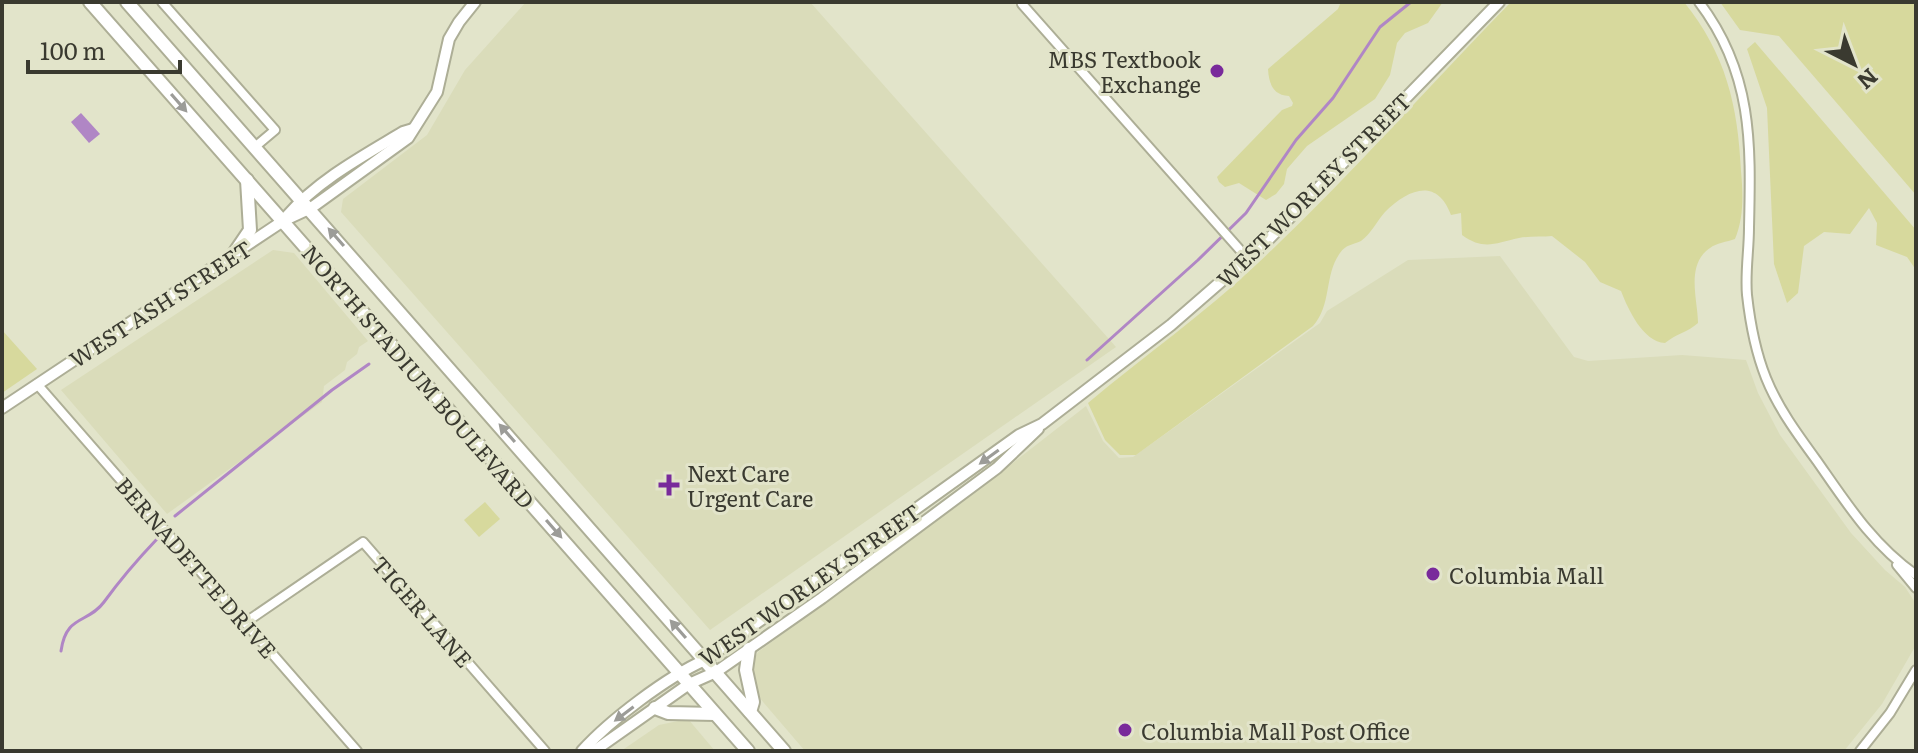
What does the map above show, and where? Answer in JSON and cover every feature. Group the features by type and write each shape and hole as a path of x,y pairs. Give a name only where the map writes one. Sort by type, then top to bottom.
{"main road":[{"name":"NORTH STADIUM BOULEVARD","path":"90,2 748,751"},
{"name":"NORTH STADIUM BOULEVARD","path":"127,2 307,203 784,751"},
{"path":"233,255 250,230 247,180"},
{"path":"749,649 746,670 753,702 750,712"},
{"path":"655,708 668,713 715,714"}],"street":[{"path":"162,2 275,130 256,146"},
{"name":"WEST ASH STREET","path":"2,408 307,203 399,146 408,138 437,92 449,39 475,2"},
{"name":"WEST WORLEY STREET","path":"582,751 596,735 678,672 705,660 1019,435 1042,424 1171,325 1248,259 1499,2"},
{"path":"1699,2 1716,23 1731,55 1742,86 1749,122 1747,293 1765,378 1818,464 1860,522 1916,588"},
{"path":"1022,4 1248,259"},
{"name":"BERNADETTE DRIVE","path":"37,384 357,751"},
{"name":"WEST WORLEY STREET","path":"594,751 689,684 716,672 822,598 997,468 1042,424"},
{"name":"TIGER LANE","path":"246,622 363,542 545,751"},
{"path":"1892,558 1916,575"},
{"path":"1860,751 1890,713 1916,670"}],"shaded area":[{"path":"526,2 810,2 1116,347 710,630 341,212 343,199 427,135 465,70"},
{"path":"81,113 100,134 89,143 71,122"},
{"path":"273,250 294,253 368,341 347,362 345,370 324,386 322,402 167,514 61,390"},
{"name":"Columbia Mall","path":"1500,256 1574,357 1588,361 1682,355 1746,360 1758,393 1780,435 1851,533 1905,587 1916,604 1916,645 1882,704 1844,751 805,751 758,696 752,663 758,652 968,498 1086,406 1103,441 1119,458 1133,457 1320,323 1327,311 1408,260"},
{"path":"688,719 715,751 621,751 659,725"}],"green space":[{"path":"1341,2 1443,2 1428,23 1405,33 1397,43 1390,75 1375,99 1307,146 1287,169 1284,184 1276,194 1266,200 1239,183 1225,187 1217,177 1282,110 1292,106 1289,96 1273,88 1268,69 1338,9"},
{"path":"1511,2 1684,2 1710,41 1720,61 1733,103 1742,205 1735,239 1712,246 1698,264 1695,283 1698,323 1665,343 1657,341 1637,323 1621,291 1600,282 1585,262 1552,236 1477,243 1462,235 1461,213 1451,215 1438,195 1430,191 1412,193 1385,212 1365,238 1342,250 1332,271 1323,309 1313,326 1136,455 1120,455 1105,440 1088,403 1257,264 1354,168"},
{"path":"1720,2 1916,2 1916,195 1779,36 1740,30"},
{"path":"1755,42 1916,230 1916,270 1907,257 1876,245 1877,223 1869,208 1850,234 1824,232 1804,246 1798,293 1787,303 1774,264 1767,108 1747,49"},
{"path":"2,330 37,369 2,393"},
{"path":"485,502 500,519 479,537 464,520"}],"waterway":[{"path":"1087,360 1246,213 1296,140 1333,98 1380,27 1411,2"},
{"path":"175,516 369,364"},
{"path":"61,651 73,625 98,609 157,539"}],"place":[{"name":"MBS Textbook Exchange","path":"1217,71"},
{"name":"Next Care Urgent Care","path":"669,485"},
{"name":"Columbia Mall","path":"1433,574"},
{"name":"Columbia Mall Post Office","path":"1125,730"}]}
